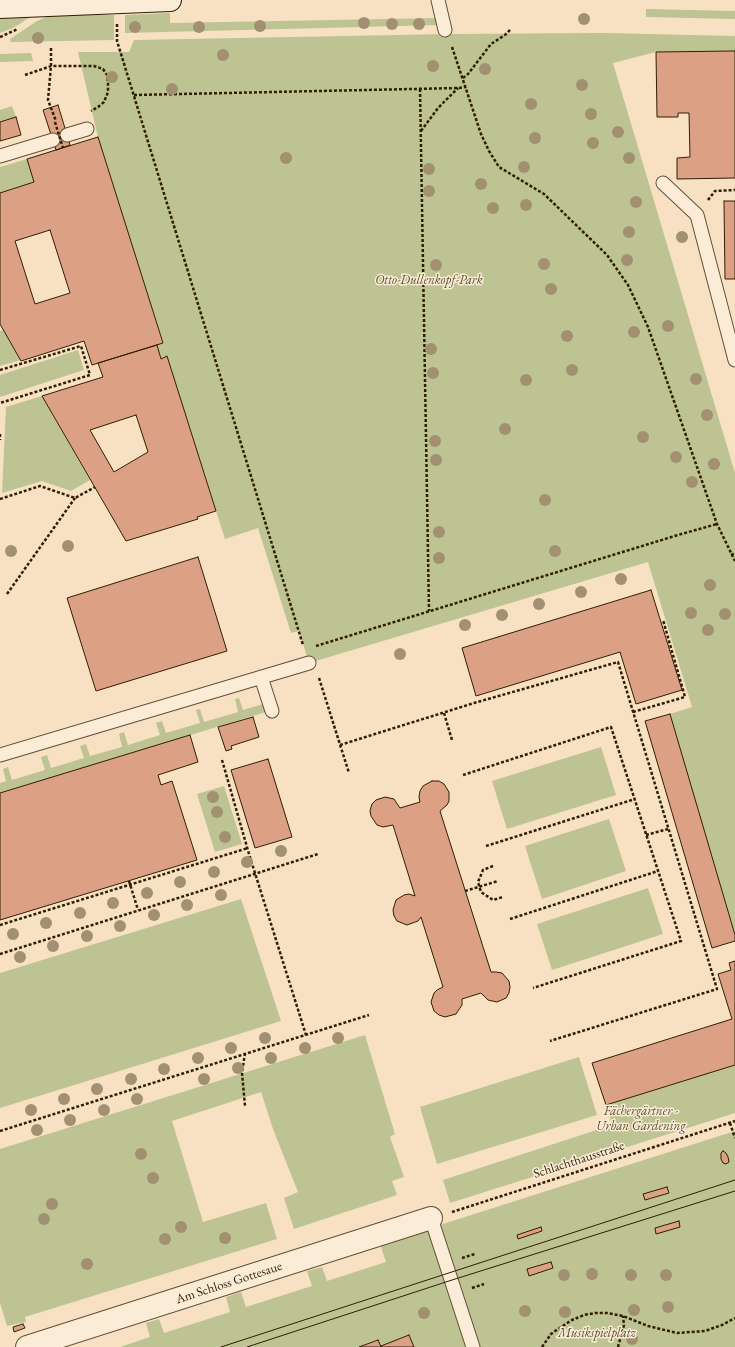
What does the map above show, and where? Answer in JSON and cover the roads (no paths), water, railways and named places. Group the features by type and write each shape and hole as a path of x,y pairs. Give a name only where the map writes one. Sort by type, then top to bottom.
{"street":[{"path":"0,8 170,0"},
{"name":"Am Schloss Gottesaue","path":"27,1347 431,1218"}],"lane":[{"path":"438,0 445,30"},
{"path":"0,156 61,141 87,129"},
{"path":"664,183 697,215 735,360"},
{"path":"0,755 261,676 309,663"},
{"path":"261,676 272,711"},
{"path":"431,1218 474,1347"}],"tram line":[{"path":"221,1347 735,1180"},
{"path":"247,1347 452,1280 735,1191"}],"park label":[{"name":"Otto-Dullenkopf-Park","path":"429,280"},
{"name":"Fächergärtner - Urban Gardening","path":"641,1118"},
{"name":"Musikspielplatz","path":"597,1333"}]}
